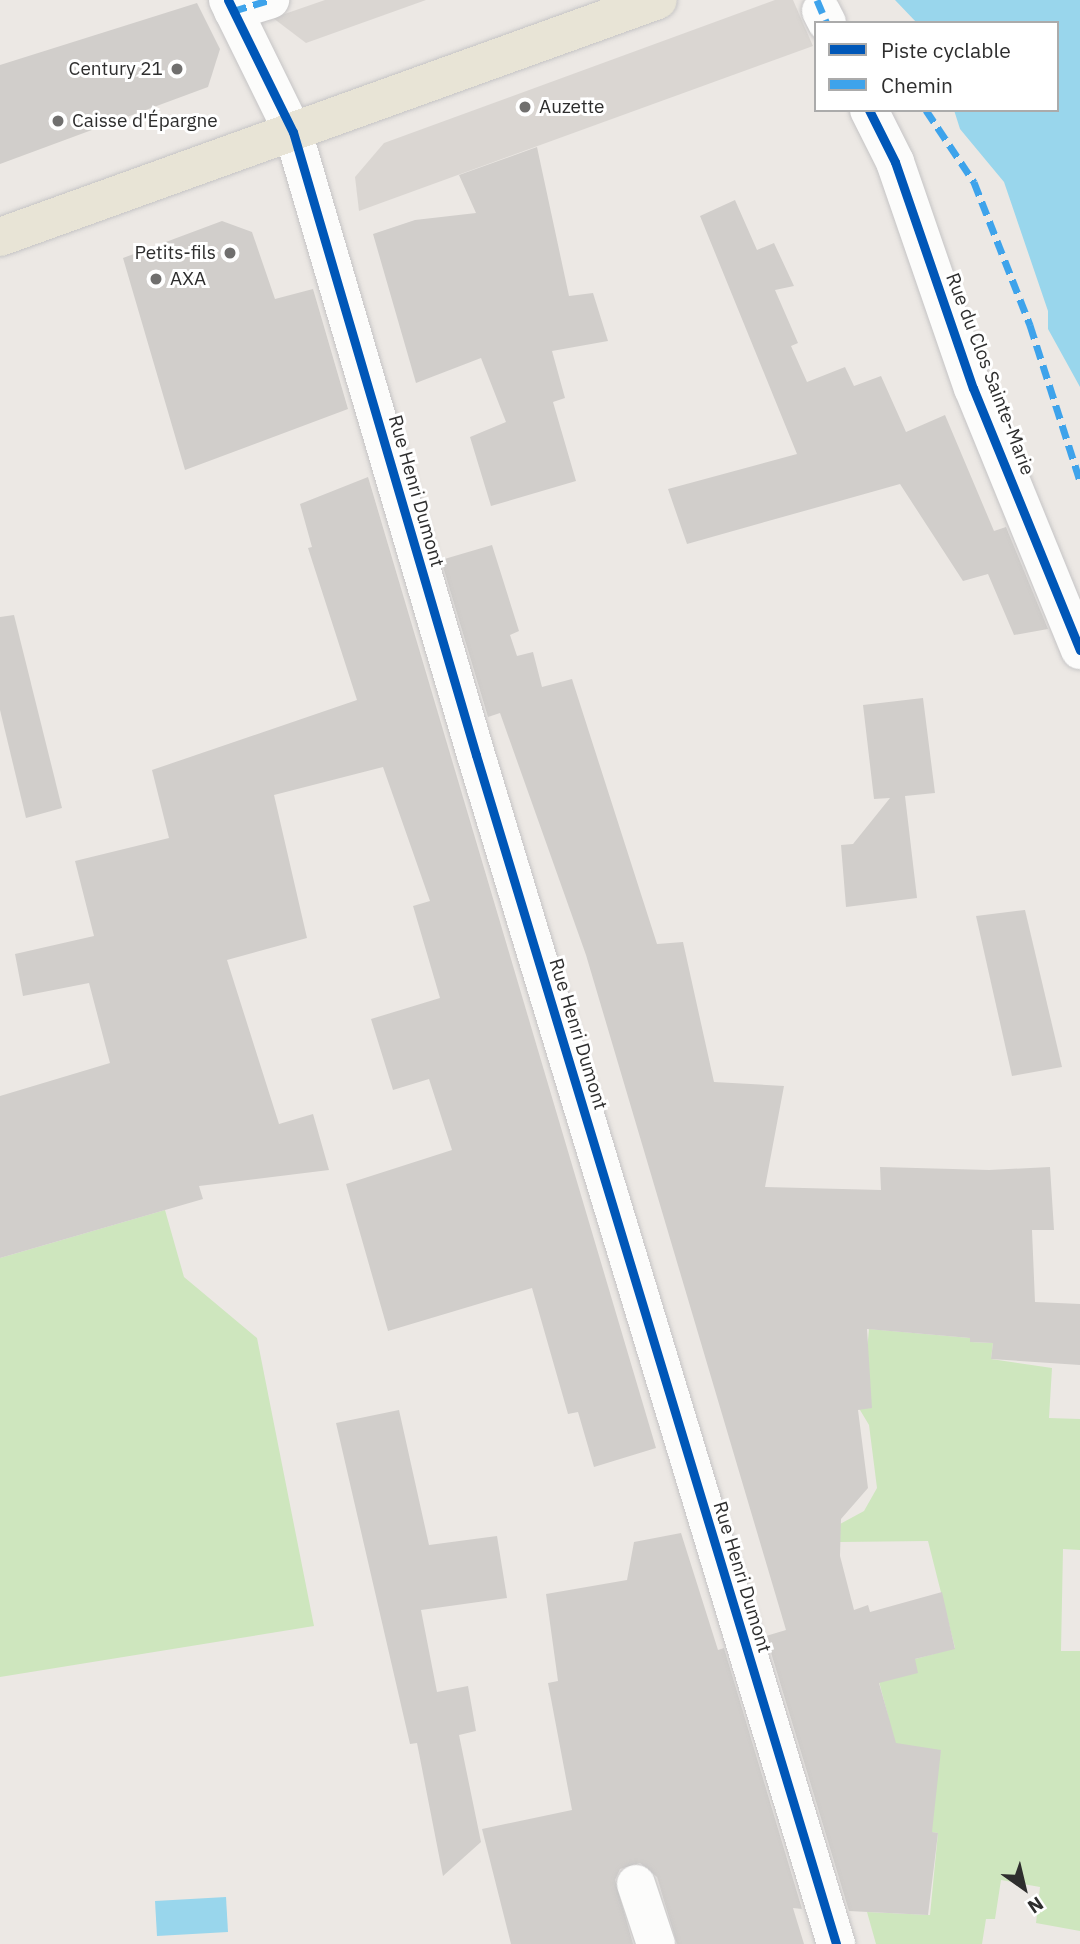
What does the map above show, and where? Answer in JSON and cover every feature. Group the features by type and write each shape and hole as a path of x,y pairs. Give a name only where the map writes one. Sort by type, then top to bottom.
{"main road":[{"path":"0,237 658,0"}],"street":[{"path":"231,6 270,0"},
{"name":"Rue Henri Dumont","path":"231,6 293,132 480,768 836,1944"},
{"name":"Rue du Clos Sainte-Marie","path":"870,112 895,162 973,388 1080,650"},
{"path":"636,1884 656,1944"}],"green space":[{"path":"165,1210 184,1277 257,1338 314,1626 0,1677 0,1258"},
{"path":"869,1329 970,1338 970,1342 993,1343 991,1359 1052,1368 1049,1418 1080,1419 1080,1550 1063,1549 1061,1651 1080,1651 1080,1931 1036,1923 1040,1887 1001,1880 995,1919 986,1919 982,1944 876,1944 867,1912 930,1915 938,1833 909,1829 941,1750 892,1756 888,1716 876,1670 955,1648 928,1541 840,1542 840,1524 864,1511 877,1488 869,1425 848,1390 867,1351"}],"shaded area":[{"path":"325,0 426,0 306,43 273,18"},
{"path":"775,0 793,0 813,46 359,211 355,177 384,143"}],"water":[{"path":"895,0 1080,0 1080,387 1048,329 1048,311 1004,182 960,129 955,112 1059,112 1059,21 915,21"},
{"path":"226,1897 228,1932 157,1936 155,1901"}],"building":[{"path":"197,3 220,49 208,87 0,164 0,65"},
{"path":"537,147 569,296 593,293 608,341 552,351 565,398 553,402 576,481 491,506 470,437 506,422 481,358 416,383 373,234 415,220 476,213 459,175"},
{"path":"735,200 757,250 774,243 794,286 775,290 798,343 791,346 807,382 845,367 854,386 881,376 906,432 945,415 994,531 1006,527 1048,629 1014,635 988,574 963,581 900,484 687,544 668,489 797,454 700,216"},
{"path":"222,221 252,232 275,299 313,289 348,409 185,470 123,258"},
{"path":"368,477 656,1448 594,1467 578,1412 568,1414 532,1288 388,1331 346,1184 452,1150 429,1079 393,1090 371,1019 440,998 413,906 430,901 383,767 274,795 307,938 227,960 279,1124 313,1114 329,1170 199,1186 203,1199 0,1258 0,1096 110,1063 89,983 23,996 15,954 94,936 75,861 169,838 152,770 357,700 308,548 312,547 300,504"},
{"path":"492,545 519,631 510,635 517,656 533,652 542,687 572,679 657,944 683,942 714,1082 784,1086 765,1187 881,1190 880,1167 989,1170 1050,1167 1054,1230 1032,1230 1035,1302 1080,1304 1080,1365 991,1359 993,1343 970,1342 970,1338 867,1329 872,1408 858,1410 868,1488 841,1519 840,1556 854,1610 868,1605 870,1612 942,1592 955,1649 915,1659 918,1673 879,1683 896,1743 941,1750 932,1832 938,1833 928,1915 849,1911 766,1636 786,1630 586,955 500,713 488,717 441,560"},
{"path":"14,615 62,808 26,818 0,710 0,617"},
{"path":"923,698 935,793 905,796 917,898 846,907 841,845 853,844 890,798 874,799 863,705"},
{"path":"1025,910 1062,1067 1012,1076 976,916"},
{"path":"399,1410 429,1545 497,1536 507,1598 421,1610 437,1692 468,1686 476,1731 459,1735 481,1842 443,1876 417,1743 410,1744 336,1423"},
{"path":"681,1533 718,1650 724,1648 802,1909 793,1908 804,1944 677,1944 657,1877 640,1863 620,1869 615,1880 633,1944 511,1944 482,1829 572,1810 548,1683 558,1681 546,1594 627,1580 634,1542"}],"marked path":[{"path":"233,11 270,0"},
{"path":"817,0 826,21"},
{"path":"927,112 974,182 1030,325 1080,481"}],"cycle path":[{"path":"228,0 293,132 476,755 836,1944"},
{"path":"870,112 895,162 973,388 1080,650"}],"place":[{"name":"Century 21","path":"177,69"},
{"name":"Auzette","path":"525,107"},
{"name":"Caisse d'Épargne","path":"58,121"},
{"name":"Petits-fils","path":"230,253"},
{"name":"AXA","path":"156,279"}]}
